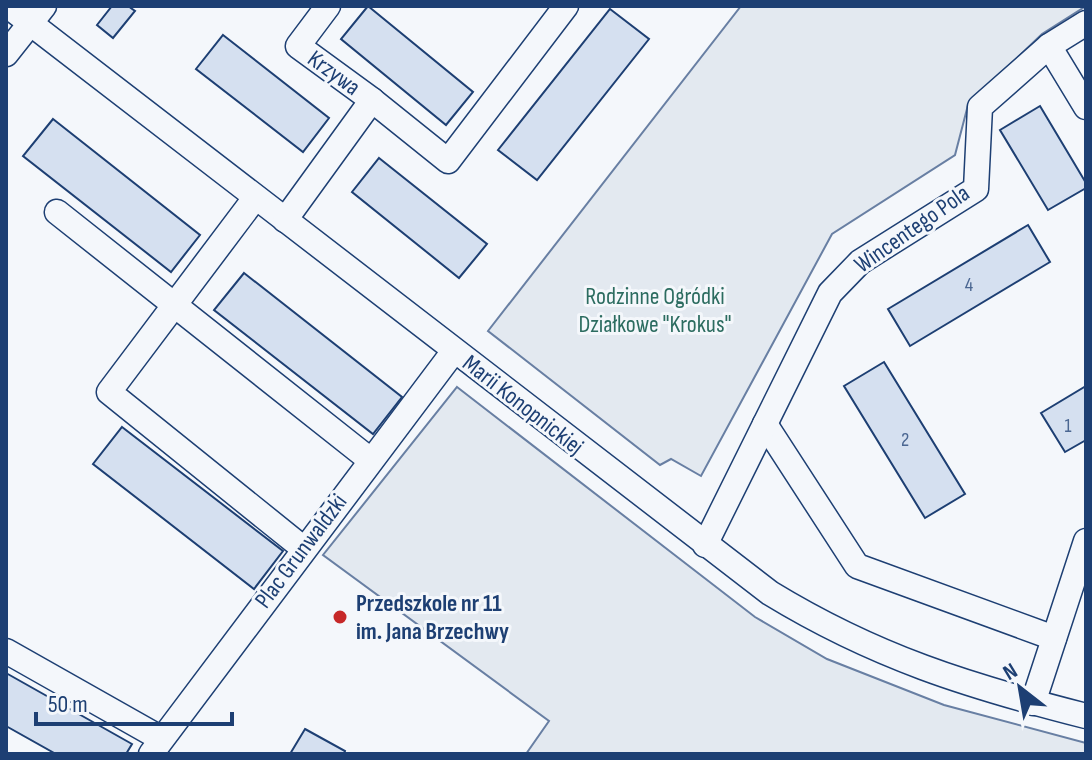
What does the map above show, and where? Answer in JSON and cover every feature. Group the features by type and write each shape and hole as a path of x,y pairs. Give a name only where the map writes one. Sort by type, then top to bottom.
{"street":[{"name":"Marii Konopnickiej","path":"8,6 37,15 255,198 770,593 866,646 950,680 1086,716"},
{"name":"Krzywa","path":"328,6 298,46 372,100"},
{"path":"285,220 372,100 448,161 566,6"},
{"path":"6,54 37,15"},
{"name":"Wincentego Pola","path":"705,545 830,293 860,262 976,189 980,107 1049,46 1086,23"},
{"path":"1049,46 1086,107"},
{"path":"255,198 109,392 304,549"},
{"path":"57,212 369,459"},
{"name":"Plac Grunwaldzki","path":"155,746 369,459 454,351"},
{"path":"765,424 857,566 1054,638"},
{"path":"1033,703 1086,541"},
{"path":"6,651 155,746"}],"green space":[{"name":"Rodzinne Ogródki Działkowe \"Krokus\"","path":"741,6 1086,6 1042,34 968,105 955,155 832,234 701,476 671,459 660,465 488,331"},
{"path":"457,387 755,617 827,659 944,705 1086,743 1086,754 526,754 549,721 323,555"}],"building":[{"path":"112,6 128,6 135,11 113,38 97,25"},
{"path":"368,6 473,92 446,125 341,39"},
{"path":"610,9 649,39 537,180 498,150"},
{"path":"223,35 329,118 303,152 196,69"},
{"path":"1040,106 1086,183 1086,188 1048,210 1000,130"},
{"path":"53,119 200,235 171,272 23,156"},
{"path":"379,158 487,244 459,278 352,192"},
{"path":"1028,225 1050,262 910,346 888,309"},
{"path":"244,273 402,397 373,434 214,310"},
{"path":"884,362 965,494 925,518 844,386"},
{"path":"1086,386 1086,440 1065,452 1041,413"},
{"path":"122,427 283,551 254,589 93,464"},
{"path":"6,673 132,744 126,754 56,754 6,726"},
{"path":"305,729 345,751 344,754 290,754"}],"place":[{"name":"Przedszkole nr 11 im. Jana Brzechwy","path":"340,617"}]}
